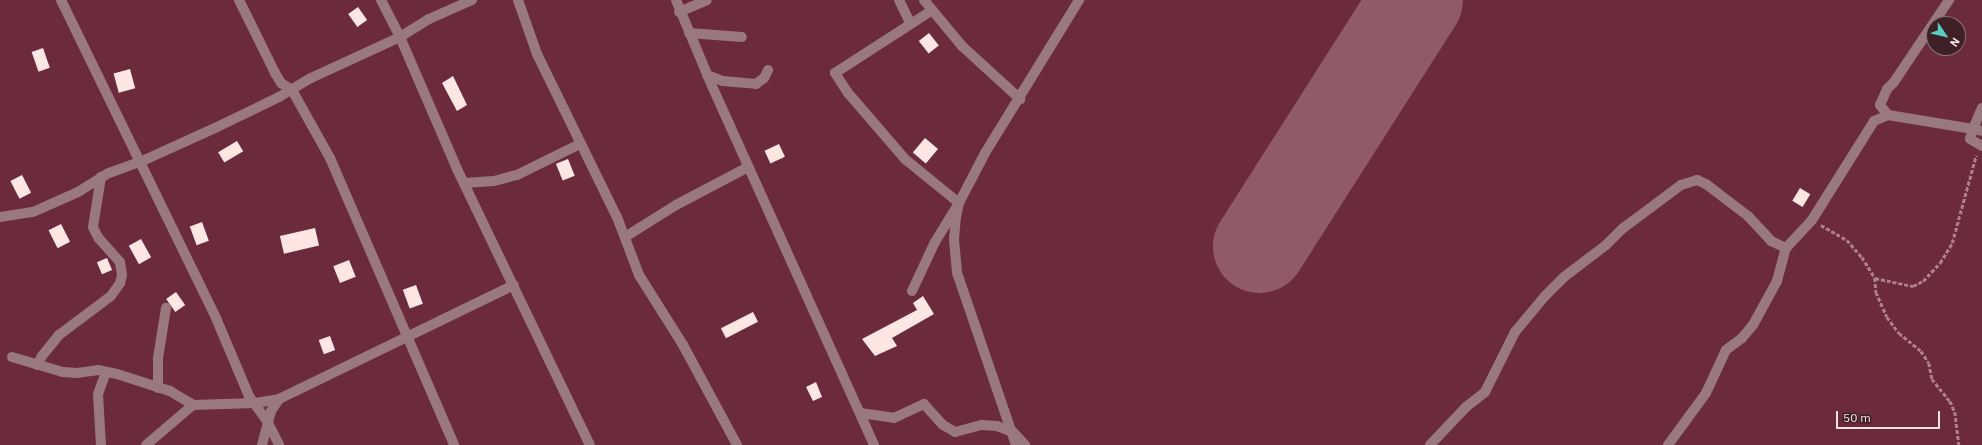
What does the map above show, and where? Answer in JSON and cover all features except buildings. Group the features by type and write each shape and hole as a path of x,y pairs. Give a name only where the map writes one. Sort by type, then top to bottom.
{"street":[{"path":"61,0 255,403 268,421 279,445"},
{"path":"239,0 275,73 281,82 292,90 330,158 454,445"},
{"path":"382,0 400,37 464,183 590,445"},
{"path":"0,217 33,212 78,192 101,177 140,162 292,90 311,78 400,37 429,19 472,0"},
{"path":"518,0 537,54 625,238 647,290 682,345 738,445"},
{"path":"676,0 679,12 707,75 874,445"},
{"path":"679,12 707,0"},
{"path":"899,0 910,22"},
{"path":"924,0 931,11 962,46 1020,99"},
{"path":"912,291 935,242 959,203 985,153 1020,99 1079,0"},
{"path":"1668,445 1706,393 1726,350 1742,338 1753,325 1777,281 1786,248 1812,220 1874,121 1887,89 1894,82 1949,0"},
{"path":"931,11 910,22 837,69 835,75 905,159 959,203"},
{"path":"689,33 742,37"},
{"path":"707,75 730,82 756,84 764,78 768,70"},
{"path":"1880,105 1888,115"},
{"path":"1980,145 1971,142 1978,130 1982,108"},
{"path":"1874,121 1888,115 1978,130"},
{"path":"464,183 494,181 517,175 580,144"},
{"path":"625,238 676,204 748,167"},
{"path":"37,365 42,356 59,335 111,296 120,283 120,262 99,239 94,227 101,177"},
{"path":"1430,445 1466,407 1485,392 1515,332 1545,296 1564,277 1606,245 1622,229 1681,185 1697,180 1706,184 1748,216 1771,241 1786,248"},
{"path":"959,203 954,239 957,273 984,356 1013,432 1016,445"},
{"path":"12,357 37,365 77,373 98,370 106,372 170,391 193,405 255,403 279,399 514,285"},
{"path":"158,388 158,358 166,308"},
{"path":"101,445 98,394 106,372"},
{"path":"262,445 268,421 279,399"},
{"path":"862,418 878,416 894,418 921,404 943,425 955,432 990,425 1013,432 1025,445"},
{"path":"146,445 193,405"}],"path":[{"path":"1875,278 1913,286 1924,280 1940,263 1952,243 1980,145"},
{"path":"1812,220 1847,240 1862,257 1875,278 1876,292 1887,317 1899,333 1921,351 1929,363 1932,379 1950,401 1958,424 1959,445"}],"runway":[{"path":"1259,246 1416,0"}]}
